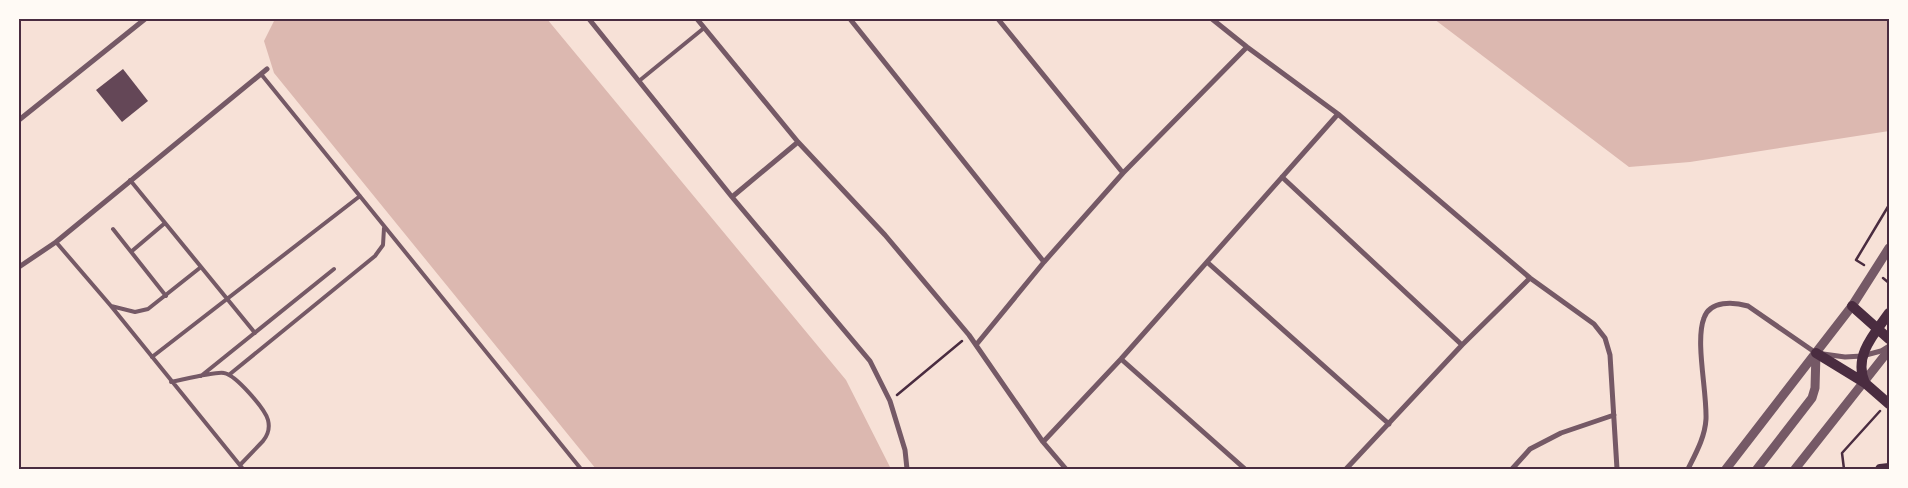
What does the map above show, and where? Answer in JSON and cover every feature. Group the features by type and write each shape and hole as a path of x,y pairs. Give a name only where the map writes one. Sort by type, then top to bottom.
{"main road":[{"path":"1852,306 1889,339"},
{"path":"1865,383 1860,370 1862,356 1877,329 1889,313"},
{"path":"1816,353 1865,383 1888,403"},
{"path":"1880,469 1889,468"}],"street":[{"path":"19,120 145,19"},
{"path":"589,19 732,197 870,361 890,401 905,450 907,469"},
{"path":"697,19 798,142 885,235 969,335 1043,442 1066,469"},
{"path":"850,19 1044,262"},
{"path":"998,19 1123,173"},
{"path":"1212,19 1338,114 1530,278 1594,324 1605,338 1610,355 1617,469"},
{"path":"976,345 1044,262 1123,173 1247,47"},
{"path":"19,267 56,242 267,69"},
{"path":"1043,442 1121,359 1338,114"},
{"path":"732,197 798,142"},
{"path":"1282,177 1462,344"},
{"path":"1726,469 1852,306 1889,248"},
{"path":"1207,262 1388,424"},
{"path":"1346,469 1462,344 1530,278"},
{"path":"1688,469 1702,439 1706,421 1702,337 1704,317 1710,309 1728,303 1748,306 1816,353 1845,357 1862,356 1881,351 1889,346"},
{"path":"1795,469 1865,383 1889,350"},
{"path":"1758,469 1812,398 1816,388 1816,353"},
{"path":"1121,359 1245,469"},
{"path":"1512,469 1530,449 1561,433 1614,415"}],"lane":[{"path":"639,81 704,28"},
{"path":"261,74 580,469"},
{"path":"130,180 255,332"},
{"path":"152,357 360,196"},
{"path":"132,251 165,223"},
{"path":"230,374 375,256 383,245 384,226"},
{"path":"113,229 166,296"},
{"path":"56,242 111,306 171,382 242,467 266,437 269,426 266,415 241,384 230,374 219,372 171,382"},
{"path":"111,306 140,312 148,309 201,267"},
{"path":"200,377 334,269"}],"path":[{"path":"1889,205 1856,260 1889,283"},
{"path":"890,401 969,335"},
{"path":"1844,469 1842,453 1888,403"}],"shaded area":[{"path":"275,19 547,19 846,380 891,469 596,469 274,73 264,41"},
{"path":"1434,19 1889,19 1889,131 1690,162 1629,167"}],"building":[{"path":"123,69 148,101 122,122 96,90"}]}
